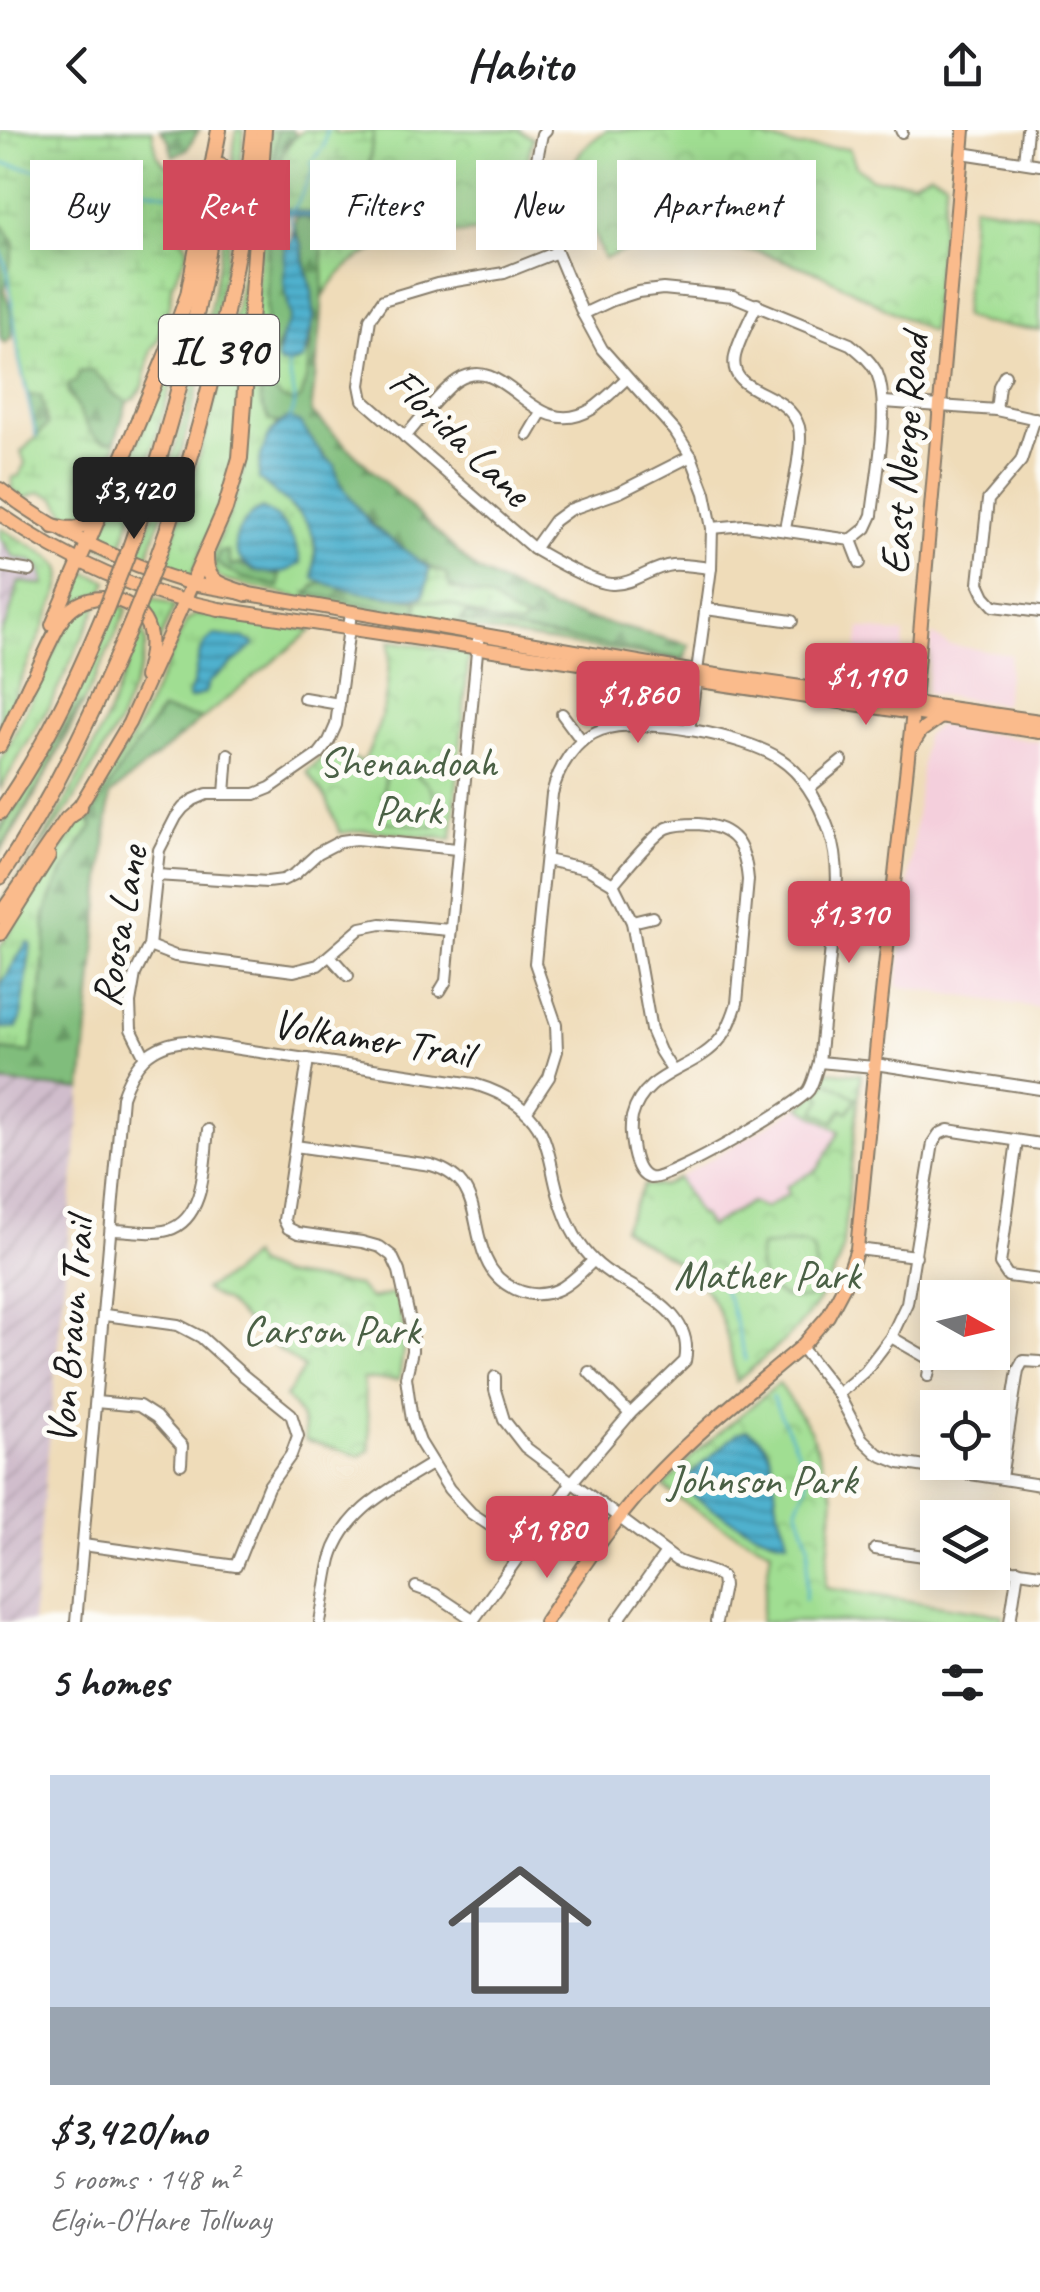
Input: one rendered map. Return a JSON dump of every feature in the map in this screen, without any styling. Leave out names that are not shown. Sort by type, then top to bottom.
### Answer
[{"type":"highway","points":[[86,544],[188,295],[222,130]]},
{"type":"highway","name":"IL 390","points":[[0,812],[47,734],[104,614],[167,434],[196,318],[214,219],[222,130]]},
{"type":"highway","name":"IL 390","points":[[0,877],[69,760],[155,564],[188,466],[220,346],[243,226],[254,130]]},
{"type":"highway","points":[[192,584],[232,492],[240,458],[264,130]]},
{"type":"highway","points":[[53,526],[82,528],[104,502]]},
{"type":"highway","points":[[206,552],[207,573],[212,580],[247,594]]},
{"type":"highway","points":[[0,916],[66,819],[80,806]]},
{"type":"main road","name":"East Nerge Road","points":[[545,1622],[653,1478],[700,1432],[801,1347],[828,1316],[857,1249],[913,707],[964,130]]},
{"type":"main road","points":[[0,489],[86,544],[192,584],[478,641],[696,677],[1040,721]]},
{"type":"main road","points":[[0,517],[79,563],[184,602],[350,629],[478,641]]},
{"type":"main road","points":[[0,517],[64,564],[65,595]]},
{"type":"main road","points":[[0,746],[86,544]]},
{"type":"main road","points":[[0,934],[113,753],[192,584]]},
{"type":"main road","points":[[28,687],[64,616],[84,602],[104,597],[131,606],[149,630],[150,654],[141,700]]},
{"type":"main road","points":[[913,707],[941,717],[1040,732]]},
{"type":"main road","points":[[908,752],[921,731],[941,717]]},
{"type":"street","points":[[1024,162],[1027,130]]},
{"type":"street","points":[[541,131],[537,190],[583,314],[602,349],[675,430],[706,493],[712,528],[710,568],[689,730]]},
{"type":"street","points":[[962,154],[1040,164]]},
{"type":"street","name":"Florida Lane","points":[[557,252],[504,273],[437,284],[383,300],[370,318],[360,385],[363,400],[534,549],[558,563],[608,584],[624,583],[672,565],[710,568]]},
{"type":"street","points":[[583,314],[638,292],[662,289],[733,296],[850,344],[876,372],[884,402],[872,515],[866,528],[852,540],[745,525],[712,528]]},
{"type":"street","points":[[756,304],[735,356],[735,371],[746,385],[782,402],[799,428],[785,529]]},
{"type":"street","points":[[405,437],[456,381],[469,375],[497,378],[541,413],[560,416],[592,409],[627,378]]},
{"type":"street","points":[[996,410],[999,386],[1005,376]]},
{"type":"street","points":[[884,402],[996,410],[1037,419],[1021,461],[988,500],[979,582],[994,606],[1040,612]]},
{"type":"street","points":[[528,435],[541,413]]},
{"type":"street","points":[[534,549],[554,521],[569,510],[620,492],[691,456]]},
{"type":"street","points":[[852,540],[860,563]]},
{"type":"street","points":[[0,566],[30,571]]},
{"type":"street","points":[[706,609],[792,621]]},
{"type":"street","name":"Roosa Lane","points":[[145,1057],[131,1029],[130,1003],[135,974],[149,946],[159,850],[183,808],[193,800],[207,794],[255,794],[319,754],[336,724],[351,613]]},
{"type":"street","points":[[440,991],[446,982],[478,641]]},
{"type":"street","points":[[304,698],[339,704]]},
{"type":"street","points":[[562,714],[582,741]]},
{"type":"street","points":[[416,1588],[435,1594],[473,1621],[572,1482],[630,1414],[685,1361],[684,1335],[676,1318],[661,1303],[593,1261],[578,1242],[567,1222],[540,1130],[526,1112],[549,1076],[557,1051],[556,1024],[535,963],[552,794],[556,776],[582,741],[600,730],[626,725],[689,730],[744,741],[781,759],[810,788],[831,836],[838,877],[819,1062],[810,1089],[798,1100],[660,1178],[648,1178],[638,1170],[630,1131],[637,1104],[650,1085],[720,1040],[731,1022],[736,1003],[747,862],[728,831],[689,824],[665,829],[612,884]]},
{"type":"street","points":[[226,794],[228,754]]},
{"type":"street","points":[[810,788],[842,761]]},
{"type":"street","points":[[657,818],[665,829]]},
{"type":"street","points":[[156,874],[283,880],[296,874],[318,853],[341,841],[356,839],[458,848]]},
{"type":"street","points":[[546,860],[588,869],[612,884],[632,922],[652,1030],[672,1070]]},
{"type":"street","points":[[632,922],[653,916]]},
{"type":"street","points":[[149,946],[175,956],[294,970],[318,965],[360,928],[381,924],[450,930]]},
{"type":"street","points":[[330,956],[348,976]]},
{"type":"street","name":"Volkamer Trail","points":[[145,1057],[162,1046],[186,1042],[474,1084],[495,1090],[526,1112]]},
{"type":"street","name":"Von Braun Trail","points":[[79,1621],[122,1096],[130,1075],[145,1057]]},
{"type":"street","points":[[308,1060],[284,1220],[288,1228],[298,1233],[362,1242],[380,1247],[392,1256],[400,1270],[412,1330],[406,1377],[412,1420],[432,1464],[449,1489],[471,1513],[524,1548]]},
{"type":"street","points":[[819,1062],[1040,1090]]},
{"type":"street","points":[[112,1230],[171,1229],[189,1216],[196,1202],[208,1130]]},
{"type":"street","points":[[838,1394],[865,1370],[891,1336],[907,1303],[934,1142],[939,1134],[948,1130],[1040,1144]]},
{"type":"street","points":[[1018,1141],[1000,1264],[1008,1276],[1040,1280]]},
{"type":"street","points":[[295,1146],[444,1169],[466,1190],[485,1258],[494,1275],[522,1292],[556,1290],[593,1261]]},
{"type":"street","points":[[857,1249],[916,1256]]},
{"type":"street","points":[[83,1545],[236,1566],[263,1498],[291,1455],[298,1436],[291,1414],[201,1337],[178,1325],[104,1316]]},
{"type":"street","points":[[891,1336],[931,1360],[928,1376]]},
{"type":"street","points":[[801,1347],[838,1394],[862,1440],[878,1454],[900,1464],[920,1467]]},
{"type":"street","points":[[1010,1421],[1018,1370],[1023,1362],[1040,1362]]},
{"type":"street","points":[[589,1372],[630,1414]]},
{"type":"street","points":[[496,1377],[495,1390],[504,1420],[525,1447],[666,1554],[687,1566],[713,1571],[722,1577],[716,1622]]},
{"type":"street","points":[[96,1402],[140,1406],[156,1416],[182,1446],[180,1464]]},
{"type":"street","points":[[320,1622],[330,1563],[346,1528],[374,1499],[432,1464]]},
{"type":"street","points":[[1010,1480],[1040,1485]]},
{"type":"street","points":[[875,1549],[920,1555]]},
{"type":"street","points":[[618,1622],[666,1554]]},
{"type":"street","points":[[1010,1569],[1040,1574]]},
{"type":"street","points":[[1010,1622],[1018,1570]]},
{"type":"shaded area","points":[[0,537],[14,557],[39,565],[45,586],[18,583],[0,635]]},
{"type":"shaded area","points":[[860,628],[904,634],[899,686],[853,678]]},
{"type":"shaded area","points":[[932,634],[949,645],[1011,654],[1004,705],[926,693]]},
{"type":"shaded area","points":[[938,725],[1040,742],[1040,1008],[897,986],[925,736]]},
{"type":"shaded area","points":[[0,1082],[82,1090],[32,1622],[0,1622]]},
{"type":"shaded area","points":[[800,1107],[840,1130],[818,1169],[787,1187],[790,1193],[721,1232],[709,1227],[678,1178]]},
{"type":"green space","points":[[0,130],[152,130],[157,155],[163,163],[163,250],[188,252],[172,284],[170,305],[151,349],[143,386],[135,398],[127,402],[91,370],[79,372],[76,381],[68,385],[68,394],[92,434],[106,442],[115,441],[104,483],[92,505],[79,518],[69,517],[55,497],[40,492],[23,499],[11,489],[13,477],[19,476],[25,463],[21,452],[48,425],[41,396],[28,395],[19,359],[8,273],[15,244],[4,226],[0,226]]},
{"type":"green space","points":[[160,130],[199,130],[187,149],[173,156],[168,139]]},
{"type":"green space","points":[[236,130],[244,130],[240,160],[233,160]]},
{"type":"green space","points":[[270,130],[277,130],[274,160],[268,160]]},
{"type":"green space","points":[[277,130],[292,130],[296,135],[286,144],[280,160],[274,160]]},
{"type":"green space","points":[[304,130],[374,131],[370,160],[310,160],[310,213],[290,209],[290,160],[281,160]]},
{"type":"green space","points":[[374,130],[518,130],[533,138],[528,160],[476,160],[476,231],[456,233],[456,160],[370,160]]},
{"type":"green space","points":[[607,130],[736,130],[797,147],[849,148],[856,166],[871,179],[913,181],[930,173],[946,181],[931,332],[819,273],[760,252],[735,250],[816,250],[816,160],[617,160],[617,250],[628,250],[604,259],[597,241],[597,160],[576,160]]},
{"type":"green space","points":[[973,205],[1040,216],[1040,330],[981,323],[963,316]]},
{"type":"green space","points":[[310,218],[310,250],[323,250],[322,313],[311,412],[475,569],[551,609],[690,645],[684,659],[460,621],[467,614],[520,626],[498,605],[450,587],[446,574],[416,559],[387,537],[350,499],[334,466],[296,424],[290,419],[278,423],[269,420],[261,403],[260,383],[268,250],[286,250],[284,282],[291,318],[273,356],[274,391],[294,403],[301,398],[307,372],[313,313],[295,219]]},
{"type":"green space","points":[[3,225],[16,245],[4,292],[12,321],[11,338],[5,343],[0,332]]},
{"type":"green space","points":[[221,250],[228,250],[194,406],[146,561],[137,557],[173,455]]},
{"type":"green space","points":[[250,250],[235,455],[226,491],[191,577],[162,570],[190,486]]},
{"type":"green space","points":[[260,250],[268,250],[260,383],[269,420],[278,423],[271,433],[290,506],[312,532],[314,578],[323,583],[316,585],[417,614],[417,601],[406,598],[414,598],[428,580],[429,568],[491,599],[461,621],[684,662],[315,601],[227,581],[215,575],[212,556],[243,470]]},
{"type":"green space","points":[[322,250],[375,250],[340,274],[324,295]]},
{"type":"green space","points":[[184,321],[164,409],[119,553],[98,545],[97,541]]},
{"type":"green space","points":[[310,338],[301,398],[295,403],[283,399],[274,391],[272,366],[276,349],[280,344],[277,351],[303,360]]},
{"type":"green space","points":[[91,370],[106,382],[109,391],[127,402],[115,441],[110,443],[91,436],[68,394],[68,385],[79,372]]},
{"type":"green space","points":[[28,395],[41,395],[48,425],[36,436]]},
{"type":"green space","points":[[0,528],[49,557],[62,575],[59,591],[0,729],[0,635],[19,582],[45,585],[36,564],[14,557],[0,537]]},
{"type":"green space","points":[[228,551],[231,566],[238,564],[280,576],[279,587],[241,578],[216,563],[219,552]]},
{"type":"green space","points":[[429,568],[446,574],[450,588],[491,599],[526,620],[520,626],[502,624],[450,604],[406,598],[423,596]]},
{"type":"green space","points":[[84,572],[108,581],[103,592],[67,607],[78,578]]},
{"type":"green space","points":[[323,583],[418,601],[417,614],[307,594]]},
{"type":"green space","points":[[151,597],[175,606],[158,644],[145,615]]},
{"type":"green space","points":[[99,603],[49,707],[0,789],[0,761],[69,621],[84,608]]},
{"type":"green space","points":[[118,605],[127,609],[99,672],[0,853],[0,827],[72,707]]},
{"type":"green space","points":[[197,614],[312,630],[202,719],[162,711],[123,764],[90,820],[94,826],[69,863],[47,909],[40,1002],[31,1054],[0,1050],[0,947],[134,735],[187,620]]},
{"type":"green space","points":[[142,626],[146,643],[141,667],[118,725],[76,797],[0,906],[0,900],[39,846],[83,768]]},
{"type":"green space","name":"Shenandoah Park","points":[[390,641],[469,653],[452,839],[366,830],[340,833],[326,798],[307,772],[332,748],[363,763],[384,704]]},
{"type":"green space","points":[[81,702],[40,783],[0,849],[0,833]]},
{"type":"green space","points":[[162,710],[202,719],[110,795],[82,1090],[0,1082],[0,1050],[31,1053],[40,1002],[45,923],[52,894],[93,826],[89,821],[123,764]]},
{"type":"green space","points":[[403,771],[421,779],[432,791],[434,827],[382,819],[385,776]]},
{"type":"green space","name":"Mather Park","points":[[825,1071],[861,1074],[842,1252],[812,1311],[736,1382],[725,1330],[703,1286],[675,1261],[623,1228],[644,1185],[663,1186],[678,1178],[709,1227],[751,1202],[765,1208],[789,1193],[786,1187],[818,1169],[840,1131],[800,1107],[815,1091]]},
{"type":"green space","points":[[826,1080],[856,1098],[848,1112],[842,1109],[834,1122],[815,1111],[823,1098],[818,1094]]},
{"type":"green space","points":[[802,1243],[812,1248],[814,1254],[817,1293],[802,1299],[779,1295],[760,1272],[760,1247]]},
{"type":"green space","name":"Carson Park","points":[[251,1256],[257,1265],[280,1275],[358,1286],[370,1299],[397,1293],[405,1337],[399,1380],[363,1379],[370,1450],[360,1456],[305,1440],[300,1416],[285,1397],[304,1368],[267,1341],[226,1302],[204,1290]]},
{"type":"green space","name":"Johnson Park","points":[[779,1383],[810,1430],[834,1496],[825,1588],[1003,1615],[1001,1622],[760,1622],[771,1550],[716,1522],[664,1487],[694,1454]]},
{"type":"water","points":[[290,209],[310,213],[310,218],[290,214]]},
{"type":"water","points":[[293,230],[302,245],[314,318],[303,360],[280,364],[277,359],[282,335],[291,318],[284,282],[285,250],[290,250]]},
{"type":"water","points":[[290,418],[300,423],[324,457],[335,465],[339,482],[370,524],[429,568],[423,596],[368,593],[314,578],[315,545],[308,525],[259,479],[260,461],[270,435]]},
{"type":"water","points":[[262,508],[283,525],[301,563],[265,573],[240,559],[235,541],[239,530]]},
{"type":"water","points":[[215,635],[245,639],[254,646],[209,682],[205,693],[190,699],[199,655]]},
{"type":"water","points":[[27,942],[31,944],[21,1019],[17,1028],[0,1028],[0,986]]},
{"type":"water","points":[[746,1430],[757,1436],[769,1453],[778,1509],[788,1541],[736,1522],[687,1490],[691,1474],[737,1433]]},
{"type":"waterway","points":[[293,230],[289,212],[296,206],[314,168],[311,162],[324,146],[327,130]]},
{"type":"waterway","points":[[0,163],[163,193]]},
{"type":"waterway","points":[[0,250],[8,273],[19,359],[36,436]]},
{"type":"waterway","points":[[288,364],[295,397],[290,418]]},
{"type":"waterway","points":[[699,1268],[719,1282],[729,1301],[746,1360]]},
{"type":"waterway","points":[[772,1397],[807,1471],[807,1485],[797,1507],[809,1544],[805,1599]]}]
